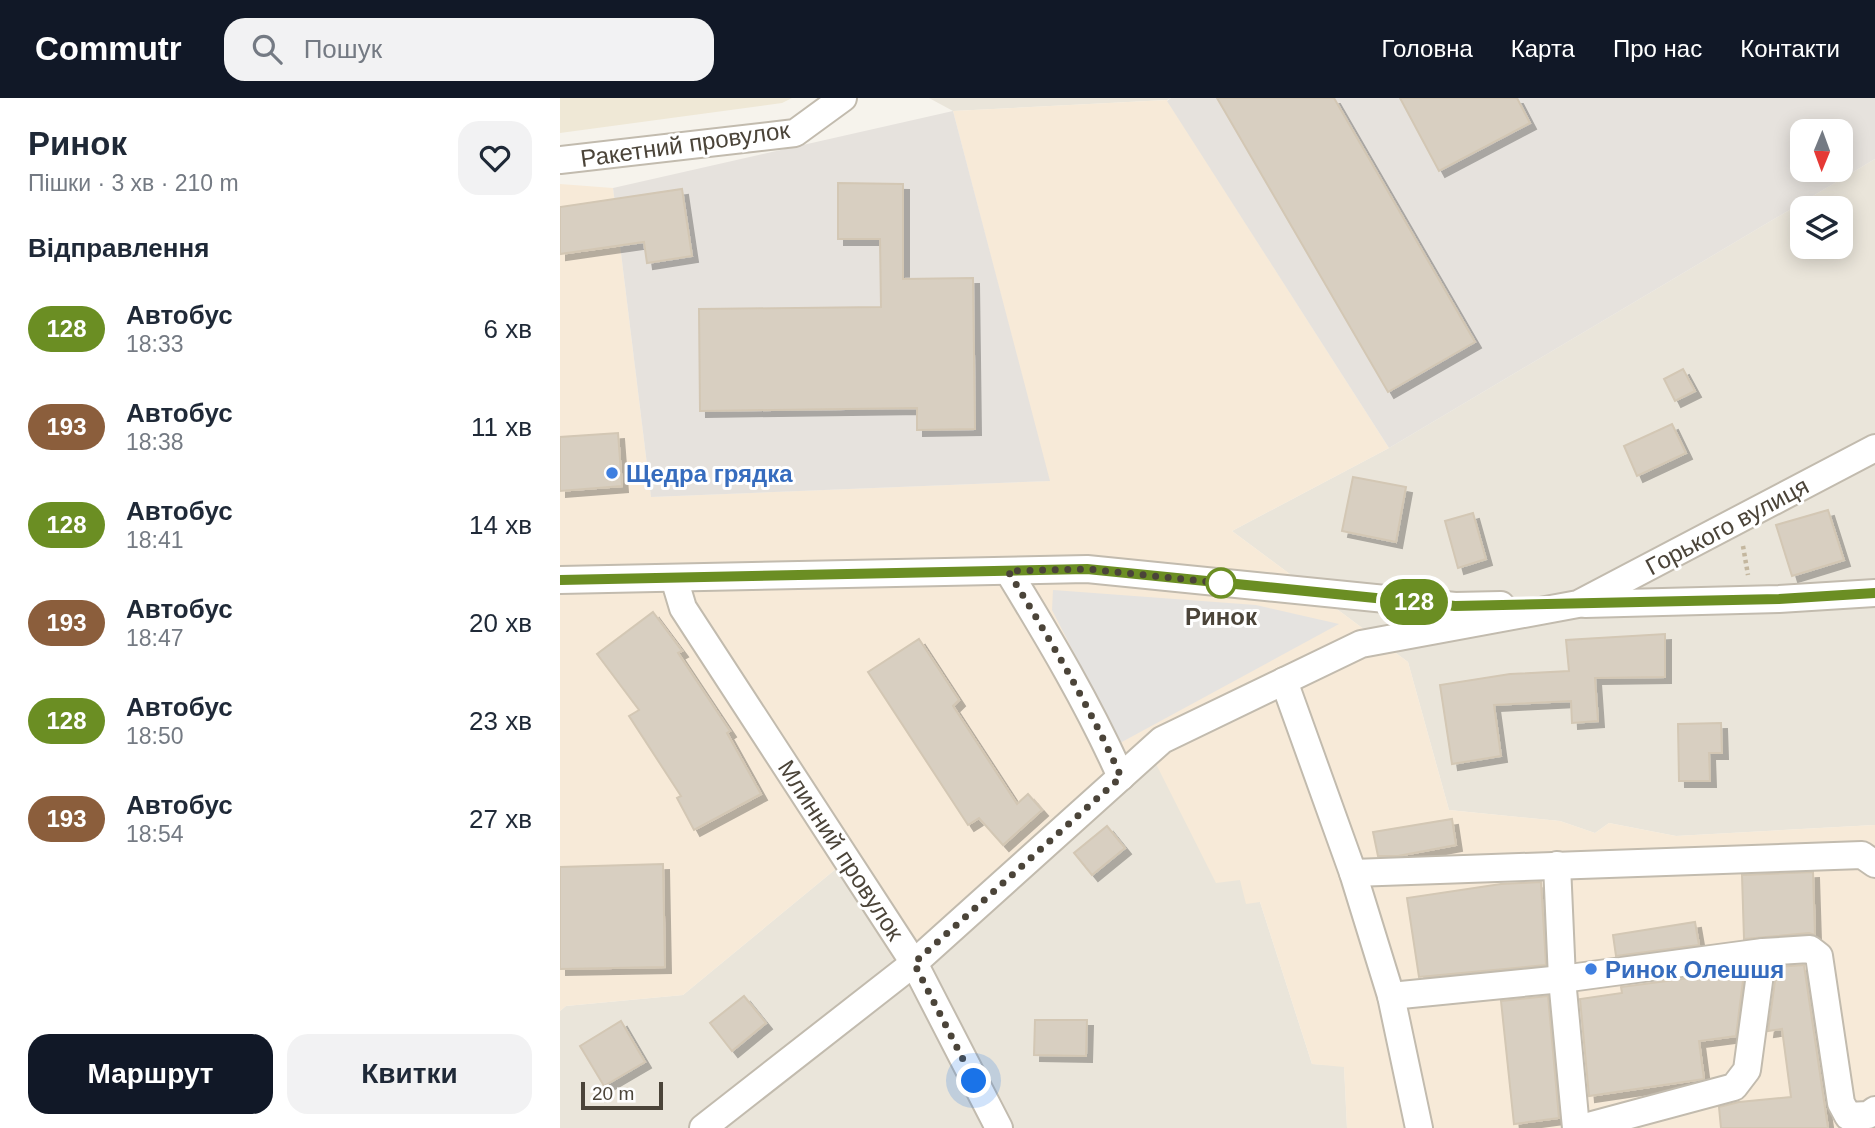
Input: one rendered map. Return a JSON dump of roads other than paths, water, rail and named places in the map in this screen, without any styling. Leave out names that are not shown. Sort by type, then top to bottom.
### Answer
[{"type":"street","name":"Ракетний провулок","points":[[560,160],[795,133],[843,98]]},
{"type":"street","name":"Горького вулиця","points":[[1578,604],[1875,448]]},
{"type":"street","points":[[1008,571],[1055,647],[1101,731],[1121,777]]},
{"type":"street","points":[[560,580],[1008,571],[1086,581],[1455,606],[1779,599],[1875,593]]},
{"type":"street","name":"Млинний провулок","points":[[674,578],[683,608],[914,963],[999,1128]]},
{"type":"street","points":[[702,1128],[914,963],[1162,740],[1361,644],[1578,604]]},
{"type":"street","points":[[1284,681],[1353,873],[1391,996],[1419,1128]]},
{"type":"street","points":[[1353,873],[1861,855],[1875,864]]},
{"type":"street","points":[[1558,865],[1562,979],[1576,1128]]},
{"type":"street","points":[[1391,996],[1562,979],[1763,952],[1810,949],[1819,956],[1841,1103],[1848,1116],[1868,1115],[1875,1111]]},
{"type":"street","points":[[1581,1128],[1734,1087],[1747,1070],[1763,952]]},
{"type":"place","name":"Щедра грядка","points":[[612,473]]},
{"type":"place","name":"Ринок","points":[[1221,583]]},
{"type":"place","name":"Ринок Олешшя","points":[[1591,969]]}]
